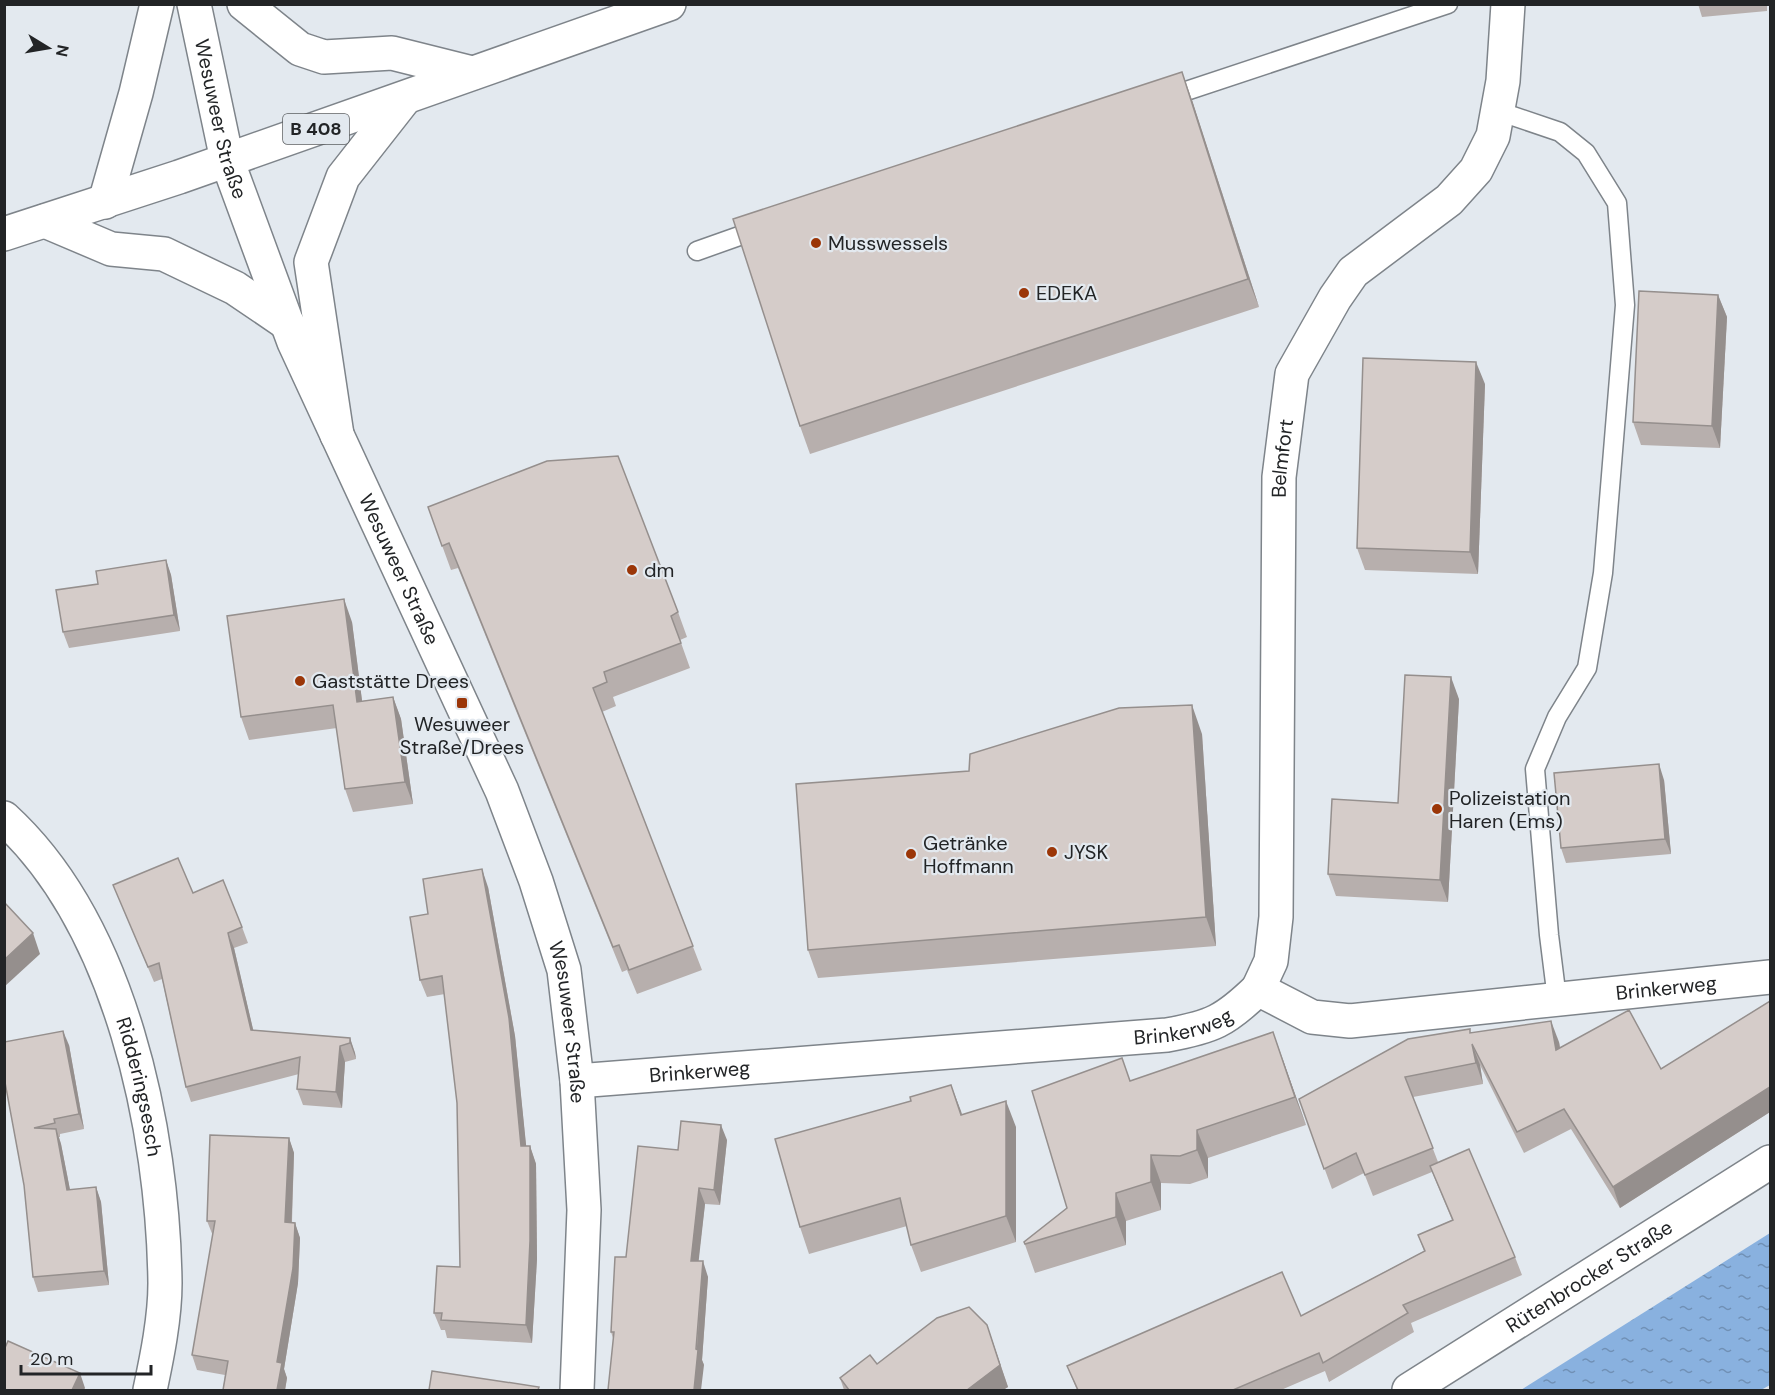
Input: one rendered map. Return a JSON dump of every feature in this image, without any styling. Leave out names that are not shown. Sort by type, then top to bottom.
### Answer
[{"type":"street","points":[[105,202],[136,93],[156,4]]},
{"type":"street","name":"Wesuweer Straße","points":[[194,4],[227,160],[288,324],[502,791],[536,881],[564,970],[578,1082],[584,1210],[577,1390]]},
{"type":"street","points":[[244,4],[300,49],[324,57],[392,53],[472,73]]},
{"type":"street","name":"B 408","points":[[4,234],[227,160],[669,4]]},
{"type":"street","name":"Belmfort","points":[[1258,989],[1271,961],[1276,917],[1279,477],[1292,374],[1320,323],[1353,272],[1449,200],[1476,170],[1493,136],[1498,111],[1503,81],[1508,4]]},
{"type":"street","points":[[337,435],[311,262],[343,177],[405,98]]},
{"type":"street","points":[[45,221],[111,249],[164,254],[235,288],[288,324]]},
{"type":"street","name":"Ridderingsesch","points":[[4,818],[23,835],[68,892],[105,967],[131,1047],[150,1121],[165,1284],[150,1390]]},
{"type":"street","name":"Brinkerweg","points":[[578,1082],[1167,1035],[1207,1028],[1234,1013],[1258,989],[1312,1017],[1350,1021],[1770,977]]},
{"type":"street","name":"Rütenbrocker Straße","points":[[1409,1390],[1770,1162]]},
{"type":"lane","points":[[1148,103],[1448,4]]},
{"type":"lane","points":[[1498,111],[1560,132],[1586,153],[1617,202],[1625,305],[1603,573],[1587,668],[1557,717],[1535,769],[1548,935],[1557,999]]},
{"type":"lane","points":[[697,251],[776,222]]},
{"type":"water","points":[[1770,1233],[1770,1385],[1761,1390],[1521,1390]]},
{"type":"building","points":[[1182,72],[1248,279],[800,426],[733,219]]},
{"type":"building","points":[[1639,291],[1718,295],[1712,426],[1633,422]]},
{"type":"building","points":[[1363,358],[1476,362],[1470,552],[1357,548]]},
{"type":"building","points":[[618,456],[678,612],[671,616],[681,643],[604,672],[607,682],[593,688],[693,946],[629,970],[619,945],[613,947],[449,543],[442,546],[428,507],[547,461]]},
{"type":"building","points":[[166,560],[174,615],[63,632],[56,590],[98,584],[96,571]]},
{"type":"building","points":[[344,599],[357,702],[393,697],[405,782],[345,789],[333,705],[241,717],[227,616]]},
{"type":"building","name":"Polizeistation Haren (Ems)","points":[[1405,675],[1451,677],[1440,880],[1328,874],[1332,799],[1398,803]]},
{"type":"building","points":[[1192,705],[1206,917],[808,950],[796,784],[969,771],[970,754],[1119,708]]},
{"type":"building","points":[[1659,764],[1665,839],[1561,848],[1554,773]]},
{"type":"building","points":[[178,858],[193,893],[223,880],[242,927],[228,933],[251,1030],[350,1038],[350,1043],[340,1046],[336,1092],[297,1089],[300,1057],[186,1087],[159,963],[148,967],[113,885]]},
{"type":"building","points":[[482,869],[509,1018],[521,1146],[530,1146],[530,1241],[526,1325],[441,1320],[442,1313],[434,1313],[437,1266],[460,1267],[457,1103],[442,976],[420,980],[410,917],[428,914],[423,879]]},
{"type":"building","points":[[4,902],[33,933],[4,960]]},
{"type":"building","points":[[1770,1001],[1770,1087],[1613,1187],[1564,1109],[1517,1132],[1472,1044],[1476,1063],[1405,1077],[1433,1148],[1365,1175],[1356,1153],[1324,1169],[1299,1099],[1408,1039],[1470,1029],[1470,1033],[1551,1021],[1556,1050],[1629,1010],[1661,1069]]},
{"type":"building","points":[[63,1031],[79,1114],[54,1119],[55,1123],[34,1128],[56,1129],[67,1190],[96,1187],[104,1271],[33,1277],[24,1185],[4,1077],[4,1042]]},
{"type":"building","points":[[1273,1032],[1295,1097],[1197,1130],[1197,1150],[1180,1156],[1151,1155],[1151,1182],[1116,1193],[1116,1217],[1025,1244],[1024,1242],[1067,1208],[1032,1091],[1122,1058],[1130,1081]]},
{"type":"building","points":[[951,1085],[961,1115],[1006,1101],[1006,1216],[911,1245],[900,1198],[800,1227],[775,1139],[911,1101],[910,1097]]},
{"type":"building","points":[[681,1121],[721,1125],[714,1190],[699,1188],[691,1261],[703,1261],[694,1390],[608,1390],[614,1332],[611,1332],[615,1257],[626,1257],[638,1146],[678,1150]]},
{"type":"building","points":[[210,1135],[289,1138],[285,1222],[295,1223],[293,1268],[277,1362],[282,1363],[277,1390],[223,1390],[228,1361],[192,1355],[215,1221],[207,1221]]},
{"type":"building","points":[[1469,1149],[1515,1257],[1403,1305],[1408,1313],[1323,1363],[1319,1353],[1233,1390],[1078,1390],[1067,1366],[1282,1272],[1301,1316],[1425,1251],[1418,1235],[1453,1220],[1430,1166]]},
{"type":"building","points":[[969,1307],[987,1325],[1000,1365],[967,1390],[849,1390],[840,1378],[870,1355],[877,1364],[937,1318]]},
{"type":"building","points":[[8,1341],[80,1373],[72,1390],[4,1390],[4,1350]]},
{"type":"building","points":[[432,1371],[539,1387],[538,1390],[429,1390]]},
{"type":"place","name":"Musswessels","points":[[816,243]]},
{"type":"place","name":"EDEKA","points":[[1024,293]]},
{"type":"place","name":"dm","points":[[632,570]]},
{"type":"place","name":"Gaststätte Drees","points":[[300,681]]},
{"type":"place","name":"Wesuweer Straße/Drees","points":[[462,703]]},
{"type":"place","name":"Polizeistation Haren (Ems)","points":[[1437,809]]},
{"type":"place","name":"JYSK","points":[[1052,852]]},
{"type":"place","name":"Getränke Hoffmann","points":[[911,854]]}]
